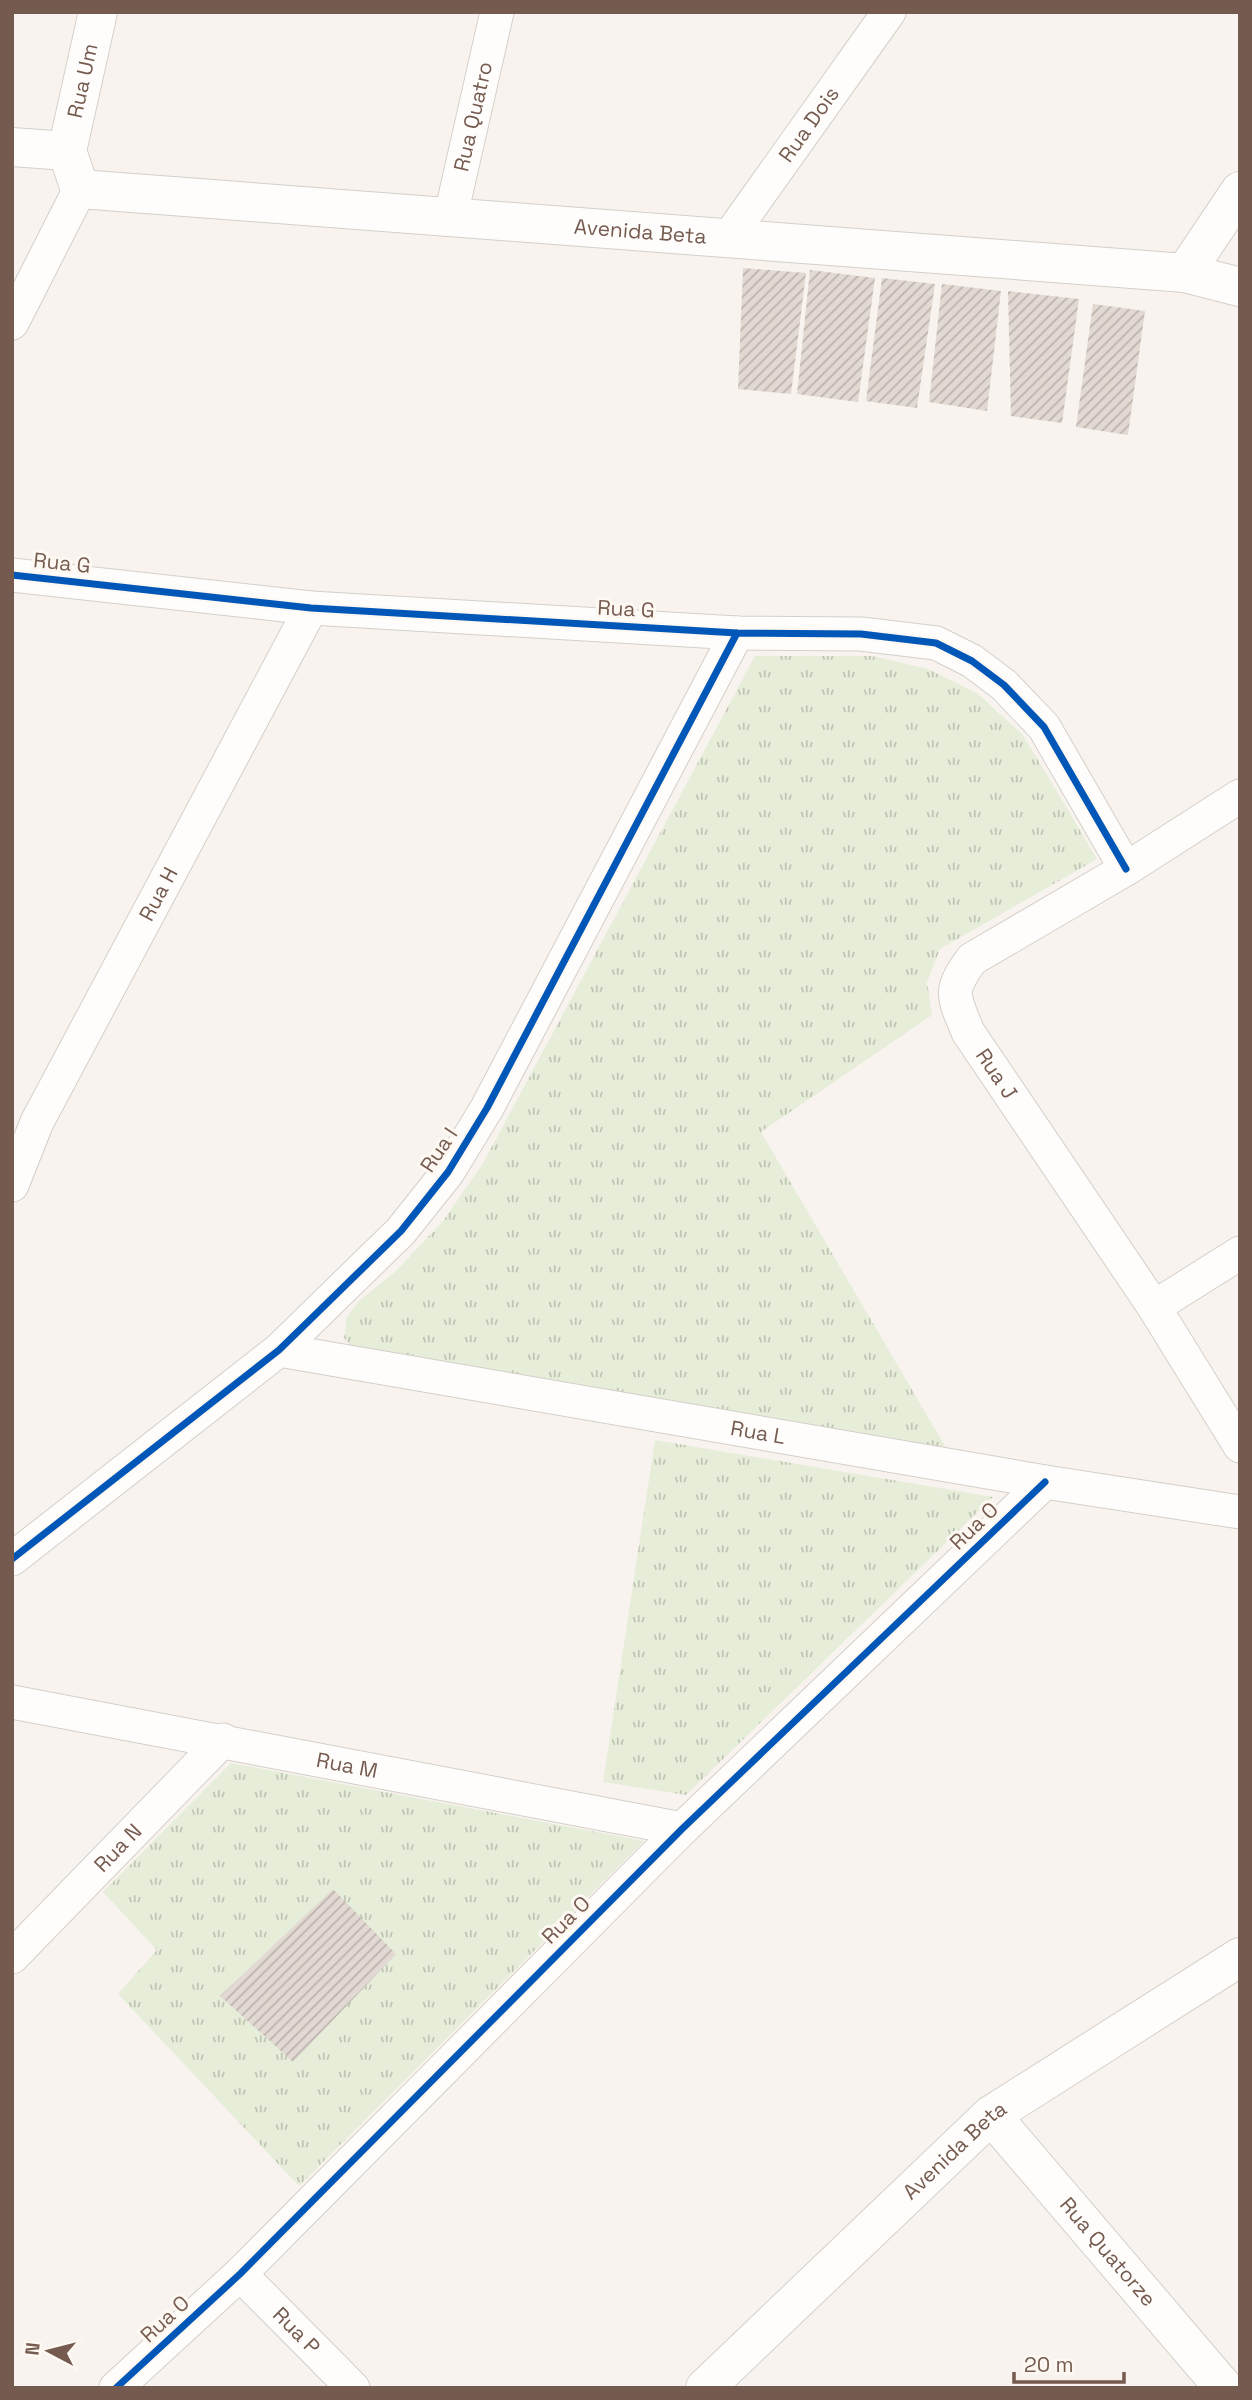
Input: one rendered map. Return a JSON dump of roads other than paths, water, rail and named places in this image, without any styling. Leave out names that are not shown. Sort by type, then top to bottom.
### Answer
[{"type":"street","name":"Rua Um","points":[[67,151],[98,12]]},
{"type":"street","name":"Rua Quatro","points":[[450,219],[497,12]]},
{"type":"street","name":"Rua Dois","points":[[729,237],[889,12]]},
{"type":"street","points":[[12,147],[67,151],[80,189],[12,323]]},
{"type":"street","name":"Avenida Beta","points":[[80,189],[1185,273],[1240,287]]},
{"type":"street","points":[[1185,273],[1240,191]]},
{"type":"street","name":"Rua G","points":[[12,575],[311,608],[737,633],[862,634],[936,643],[972,661],[1004,685],[1044,727],[1126,869]]},
{"type":"street","name":"Rua H","points":[[12,1185],[37,1122],[311,608]]},
{"type":"street","name":"Rua I","points":[[12,1559],[279,1350],[401,1231],[448,1172],[494,1096],[737,633]]},
{"type":"street","name":"Rua J","points":[[1240,796],[1126,869],[972,959],[955,982],[956,1004],[968,1032],[1154,1307],[1240,1446]]},
{"type":"street","points":[[1154,1307],[1240,1253]]},
{"type":"street","name":"Rua L","points":[[279,1350],[1045,1482],[1240,1512]]},
{"type":"street","name":"Rua O","points":[[116,2388],[240,2274],[681,1829],[1045,1482]]},
{"type":"street","name":"Rua M","points":[[12,1702],[681,1829]]},
{"type":"street","name":"Rua N","points":[[12,1957],[223,1740]]},
{"type":"street","name":"Avenida Beta","points":[[705,2388],[991,2115],[1240,1957]]},
{"type":"street","name":"Rua Quatorze","points":[[991,2115],[1224,2388]]},
{"type":"street","name":"Rua P","points":[[240,2274],[353,2388]]}]
